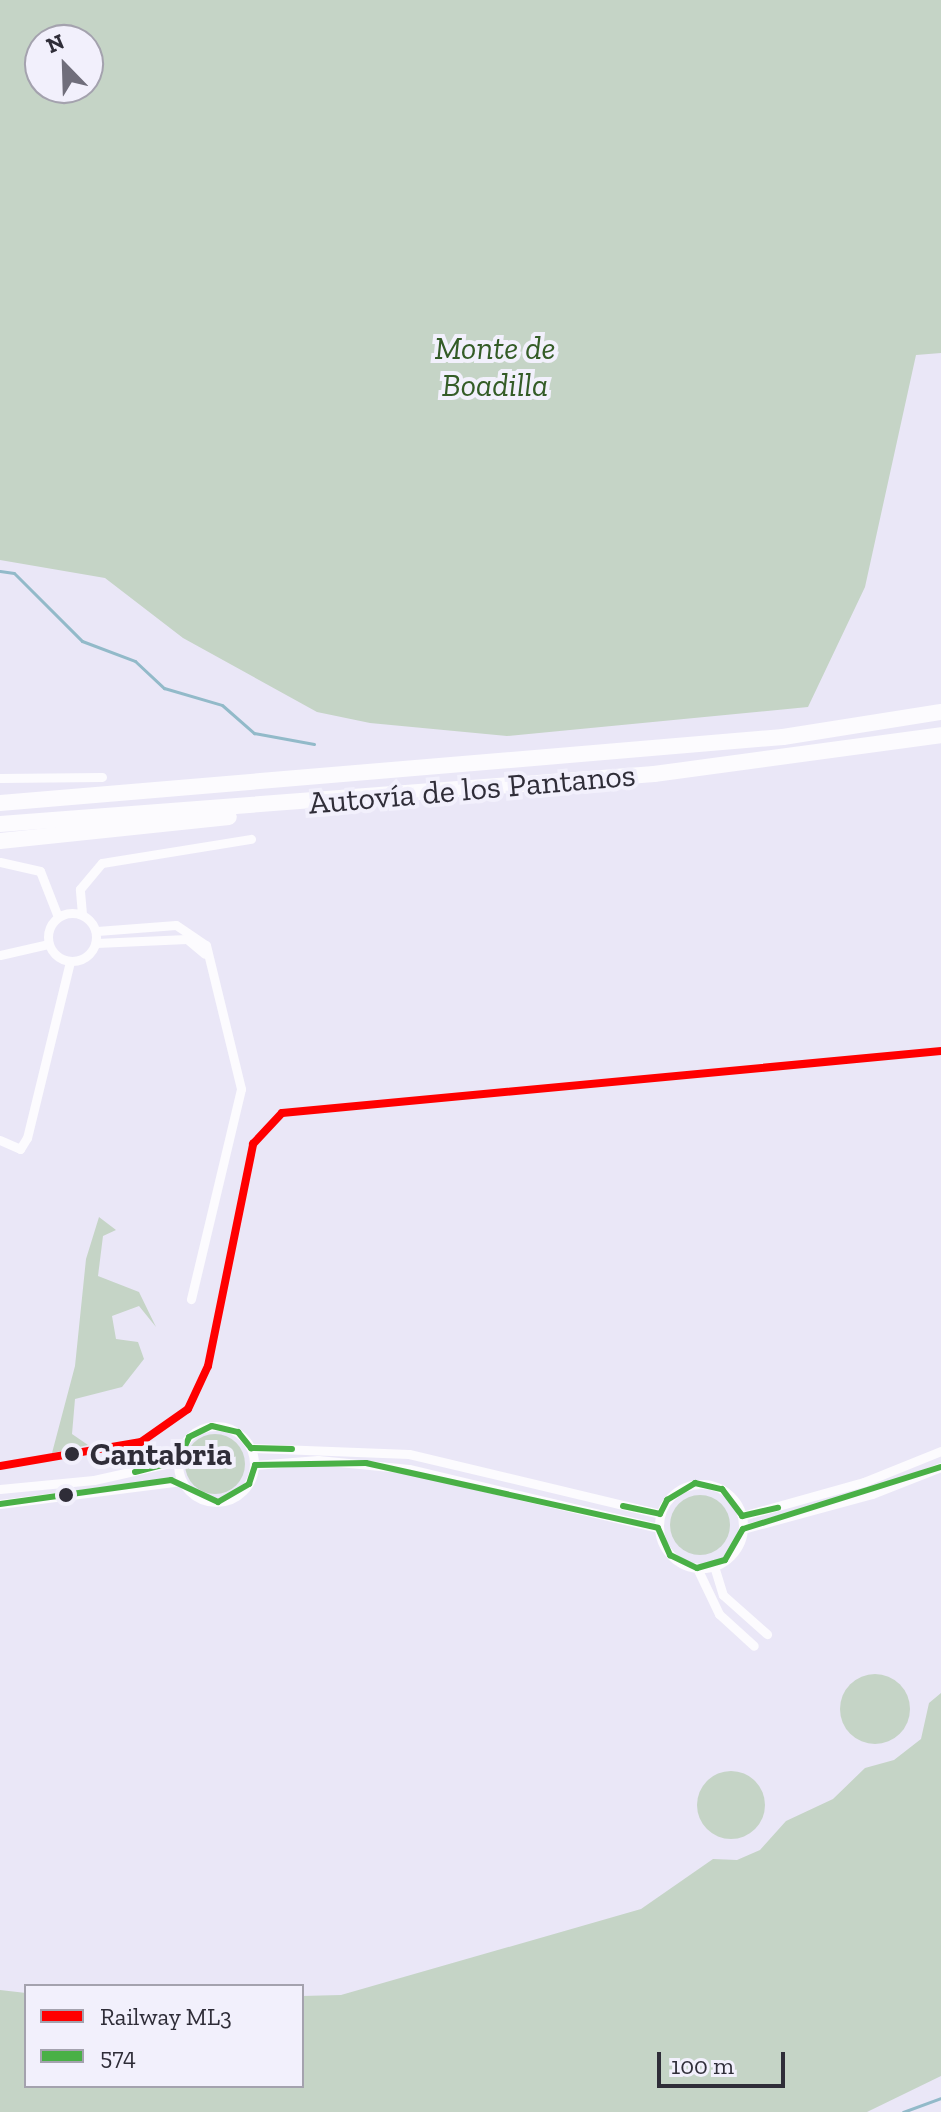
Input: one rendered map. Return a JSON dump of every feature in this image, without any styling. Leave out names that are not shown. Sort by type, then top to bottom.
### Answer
[{"type":"highway","points":[[841,729],[941,702]]},
{"type":"highway","name":"Autovía de los Pantanos","points":[[0,803],[841,729],[941,712]]},
{"type":"highway","name":"Autovía de los Pantanos","points":[[0,824],[317,801],[791,760],[941,735]]},
{"type":"highway","points":[[0,841],[317,801]]},
{"type":"street","points":[[0,778],[102,777]]},
{"type":"street","points":[[96,943],[97,931],[82,914],[80,889],[102,863],[251,839]]},
{"type":"street","points":[[0,862],[40,871],[58,917],[48,944]]},
{"type":"street","points":[[58,917],[82,914]]},
{"type":"street","points":[[97,931],[190,928],[208,957],[241,1089],[191,1299]]},
{"type":"street","points":[[0,1140],[20,1149],[70,962],[96,943],[187,939],[208,957]]},
{"type":"street","points":[[0,955],[48,944]]},
{"type":"street","points":[[48,944],[70,962]]},
{"type":"street","points":[[212,1426],[238,1432],[251,1448],[255,1465],[249,1484],[218,1502],[200,1498],[182,1481],[178,1461],[189,1437],[212,1426]]},
{"type":"street","points":[[251,1448],[409,1454],[660,1514]]},
{"type":"street","points":[[742,1516],[864,1482],[941,1451]]},
{"type":"street","points":[[255,1465],[318,1460],[409,1469],[658,1528]]},
{"type":"street","points":[[0,1489],[94,1480],[178,1461]]},
{"type":"street","points":[[743,1529],[872,1494],[941,1467]]},
{"type":"street","points":[[0,1504],[182,1481]]},
{"type":"street","points":[[695,1483],[722,1489],[742,1516],[743,1529],[735,1551],[714,1566],[697,1568],[670,1555],[658,1528],[667,1500],[695,1483]]},
{"type":"street","points":[[714,1566],[723,1595],[767,1634]]},
{"type":"street","points":[[697,1568],[719,1614],[754,1646]]},
{"type":"green space","name":"Monte de Boadilla","points":[[0,0],[941,0],[941,353],[916,355],[865,587],[808,707],[507,736],[370,723],[317,712],[183,638],[105,578],[0,560]]},
{"type":"green space","points":[[99,1217],[116,1230],[103,1236],[98,1276],[139,1292],[156,1327],[139,1306],[112,1316],[116,1339],[138,1342],[144,1359],[122,1387],[75,1399],[72,1434],[88,1445],[52,1453],[75,1366],[86,1259]]},
{"type":"green space","points":[[215,1434],[236,1443],[245,1464],[236,1485],[215,1494],[194,1485],[185,1464],[194,1443]]},
{"type":"green space","points":[[700,1495],[721,1504],[730,1525],[721,1546],[700,1555],[679,1546],[670,1525],[679,1504]]},
{"type":"green space","points":[[875,1674],[900,1684],[910,1709],[900,1734],[875,1744],[850,1734],[840,1709],[850,1684]]},
{"type":"green space","points":[[941,1693],[941,2076],[867,2112],[0,2112],[0,1990],[24,1993],[24,2088],[304,2088],[304,1996],[341,1995],[641,1909],[713,1859],[737,1860],[760,1850],[786,1821],[833,1799],[865,1768],[894,1760],[921,1739],[929,1703]]},
{"type":"green space","points":[[724,1771],[738,1771],[750,1776],[760,1786],[765,1805],[760,1824],[750,1834],[738,1839],[724,1839],[712,1834],[702,1824],[697,1812],[697,1798],[702,1786],[712,1776]]},
{"type":"waterway","points":[[0,571],[14,573],[82,641],[135,661],[164,688],[222,705],[254,733],[314,744]]},
{"type":"waterway","points":[[903,2112],[941,2098]]},
{"type":"rail line","name":"ML3","points":[[0,1466],[141,1442],[188,1409],[208,1366],[253,1144],[282,1113],[941,1051]]},
{"type":"transit line","name":"574","points":[[135,1472],[178,1461],[189,1437],[212,1426],[238,1432],[251,1448],[292,1449]]},
{"type":"transit line","name":"574","points":[[0,1504],[171,1480],[218,1502],[249,1484],[255,1465],[366,1463],[658,1528],[670,1555],[697,1568],[725,1560],[743,1529],[941,1467]]},
{"type":"transit line","name":"574","points":[[623,1506],[660,1514],[667,1500],[695,1483],[722,1489],[742,1516],[778,1508]]},
{"type":"place","name":"Cantabria","points":[[72,1454]]}]
